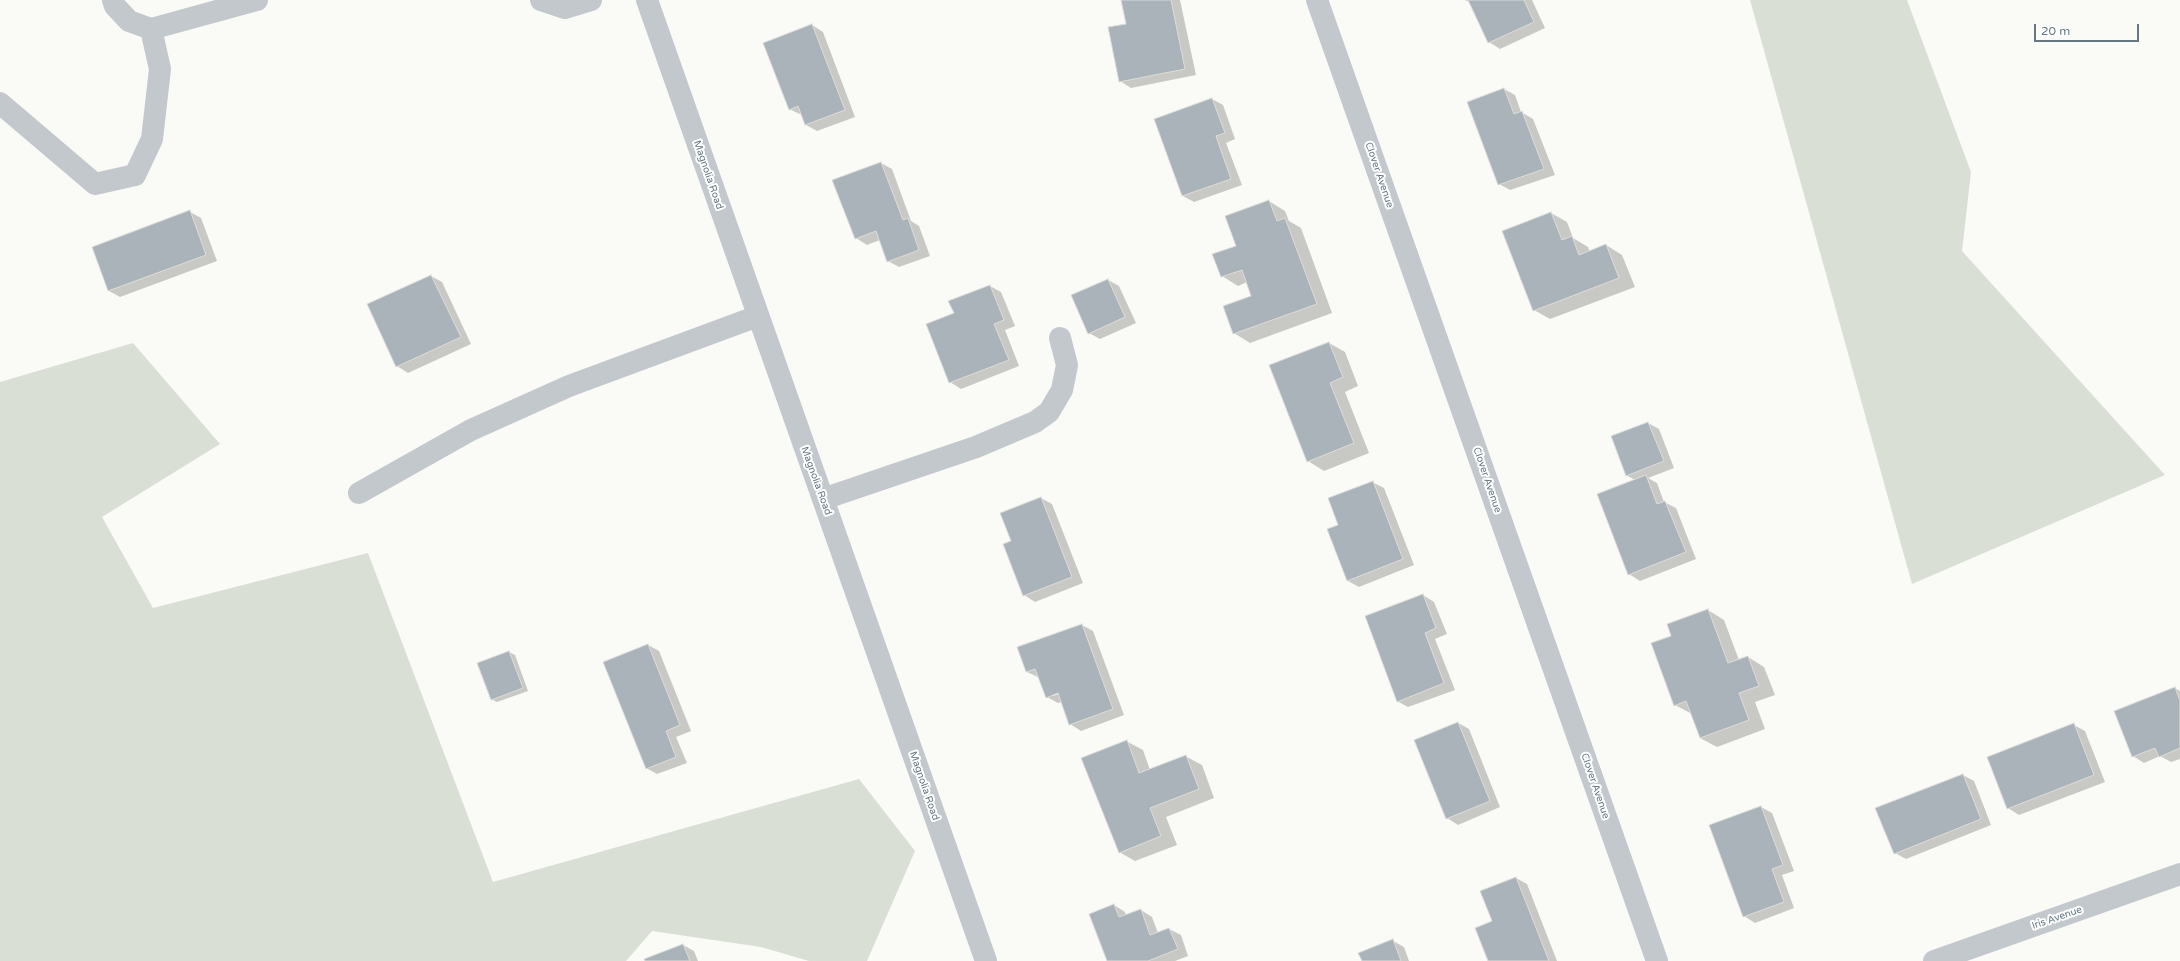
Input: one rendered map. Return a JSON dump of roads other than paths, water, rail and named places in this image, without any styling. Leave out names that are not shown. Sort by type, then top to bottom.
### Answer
[{"type":"street","points":[[113,0],[115,6],[129,21],[151,29],[257,0]]},
{"type":"street","points":[[541,0],[565,8],[591,0]]},
{"type":"street","name":"Magnolia Road","points":[[647,0],[986,961]]},
{"type":"street","name":"Clover Avenue","points":[[1317,0],[1657,961]]},
{"type":"street","points":[[0,103],[95,184],[135,175],[152,139],[160,69],[151,29]]},
{"type":"street","points":[[359,493],[471,430],[569,386],[758,316]]},
{"type":"street","points":[[823,499],[976,447],[1035,422],[1049,412],[1062,390],[1067,365],[1060,338]]},
{"type":"street","name":"Iris Avenue","points":[[1934,961],[2180,874]]}]
